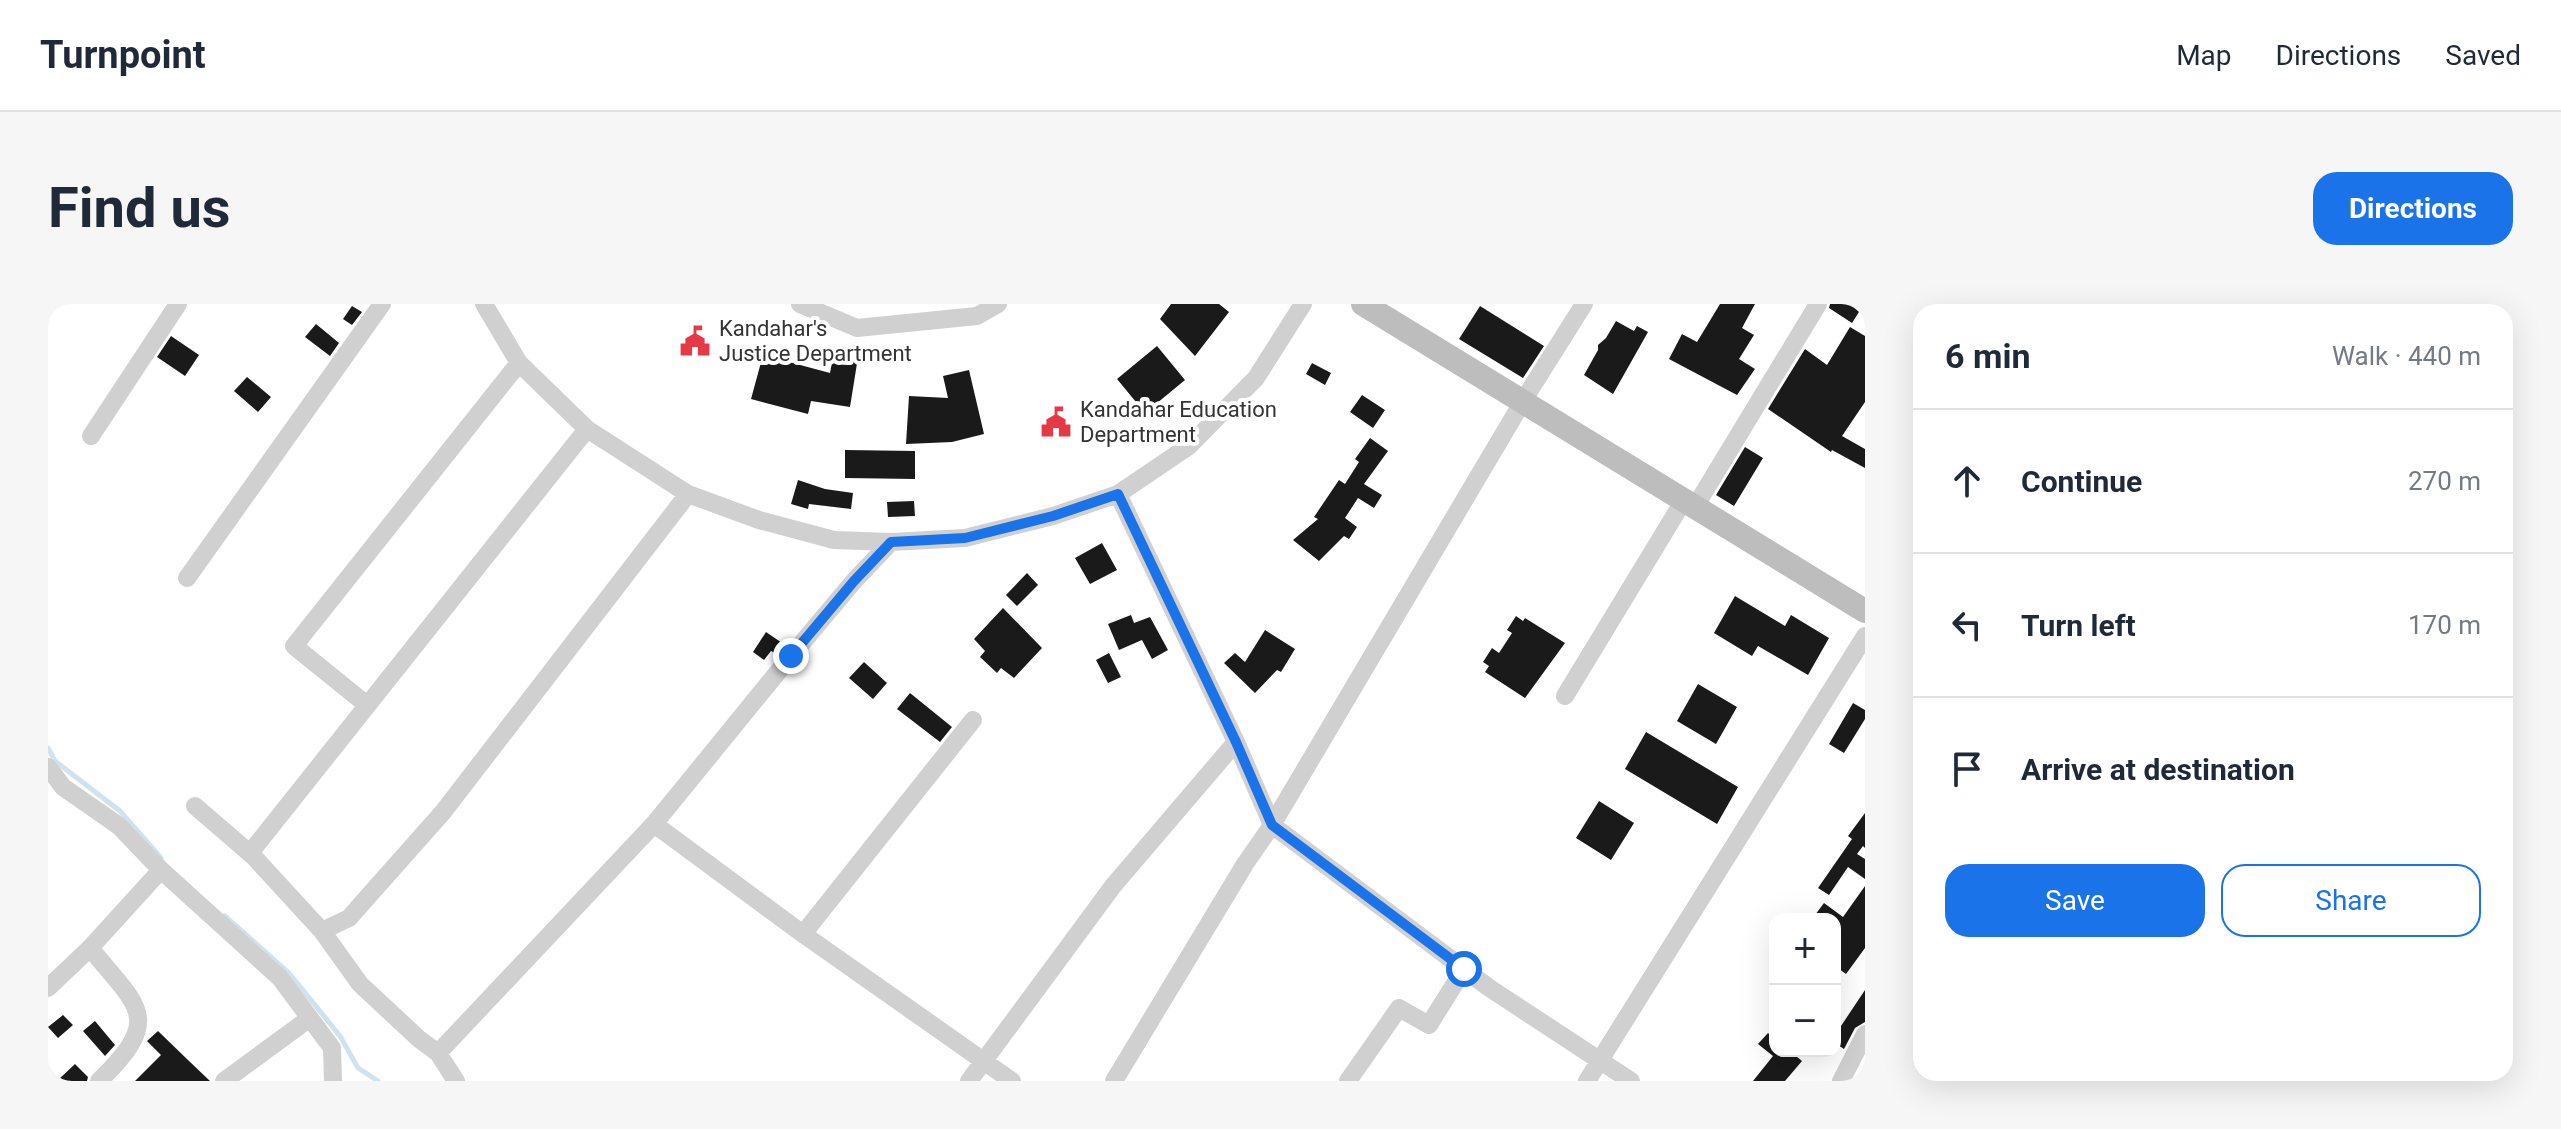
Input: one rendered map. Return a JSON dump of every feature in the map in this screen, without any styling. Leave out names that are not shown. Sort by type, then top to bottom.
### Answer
[{"type":"street","points":[[91,436],[178,304]]},
{"type":"street","points":[[187,578],[382,304]]},
{"type":"street","points":[[484,304],[519,363],[587,429],[688,494],[759,520],[834,540],[891,542],[965,538],[1053,516],[1118,494],[1201,435],[1256,378],[1303,304]]},
{"type":"street","points":[[800,304],[857,328],[977,316],[998,304]]},
{"type":"street","points":[[1363,304],[1865,611]]},
{"type":"street","points":[[1114,1081],[1245,864],[1272,825],[1523,401],[1584,304]]},
{"type":"street","points":[[1565,696],[1818,304]]},
{"type":"street","points":[[367,705],[294,646],[519,363]]},
{"type":"street","points":[[250,853],[587,429]]},
{"type":"street","points":[[322,931],[349,918],[443,812],[688,494]]},
{"type":"street","points":[[1118,494],[1272,825],[1464,969],[1631,1081]]},
{"type":"street","points":[[438,1053],[654,824],[809,634],[891,542]]},
{"type":"street","points":[[1587,1081],[1865,636]]},
{"type":"street","points":[[803,934],[973,720]]},
{"type":"street","points":[[969,1081],[1113,886],[1236,742]]},
{"type":"street","points":[[48,767],[63,787],[119,826],[161,870],[280,978],[332,1048],[333,1081]]},
{"type":"street","points":[[195,806],[250,853],[322,931],[360,984],[438,1053],[456,1081]]},
{"type":"street","points":[[654,824],[803,934],[1012,1081]]},
{"type":"street","points":[[48,988],[90,948],[161,870]]},
{"type":"street","points":[[90,948],[137,1005],[140,1029],[120,1061],[99,1081]]},
{"type":"street","points":[[1348,1081],[1399,1008],[1429,1025],[1464,969]]},
{"type":"street","points":[[224,1081],[310,1018]]},
{"type":"street","points":[[1841,1081],[1864,1036]]},
{"type":"building","points":[[1171,304],[1219,304],[1229,312],[1195,356],[1160,319]]},
{"type":"building","points":[[1720,304],[1755,304],[1742,328],[1754,335],[1739,359],[1755,369],[1737,395],[1669,359],[1682,334],[1697,342]]},
{"type":"building","points":[[1830,304],[1864,304],[1852,323],[1829,308]]},
{"type":"building","points":[[352,306],[362,312],[352,325],[343,319]]},
{"type":"building","points":[[1480,306],[1544,346],[1523,378],[1459,339]]},
{"type":"building","points":[[1616,321],[1634,331],[1637,326],[1648,332],[1613,394],[1584,375],[1598,345]]},
{"type":"building","points":[[316,324],[339,343],[330,356],[305,337]]},
{"type":"building","points":[[1850,327],[1865,336],[1865,402],[1842,436],[1865,449],[1865,468],[1831,452],[1768,409],[1805,349],[1827,365]]},
{"type":"building","points":[[171,336],[199,355],[185,376],[157,357]]},
{"type":"building","points":[[1157,346],[1185,380],[1145,413],[1117,379]]},
{"type":"building","points":[[835,347],[859,351],[850,407],[811,401],[808,414],[751,399],[763,355],[830,373]]},
{"type":"building","points":[[1312,363],[1331,373],[1325,385],[1306,374]]},
{"type":"building","points":[[969,370],[984,434],[952,442],[906,444],[909,396],[948,398],[943,376]]},
{"type":"building","points":[[247,377],[271,397],[258,412],[234,391]]},
{"type":"building","points":[[1362,395],[1385,410],[1373,428],[1350,412]]},
{"type":"building","points":[[1370,438],[1388,451],[1364,484],[1382,495],[1374,508],[1358,498],[1345,518],[1357,527],[1349,539],[1344,536],[1319,561],[1293,540],[1318,519],[1314,517],[1339,480],[1345,484],[1359,462],[1355,459]]},
{"type":"building","points":[[1745,447],[1763,458],[1734,506],[1716,495]]},
{"type":"building","points":[[845,450],[915,451],[915,479],[845,478]]},
{"type":"building","points":[[798,480],[825,489],[853,493],[851,509],[809,504],[808,509],[791,504]]},
{"type":"building","points":[[914,501],[915,516],[888,517],[887,502]]},
{"type":"building","points":[[1102,543],[1117,570],[1090,584],[1075,558]]},
{"type":"building","points":[[1027,573],[1038,585],[1017,606],[1006,595]]},
{"type":"building","points":[[1735,596],[1785,626],[1791,615],[1829,638],[1808,675],[1758,646],[1752,656],[1714,633]]},
{"type":"building","points":[[1003,608],[1042,648],[1014,678],[1001,668],[997,673],[980,657],[985,651],[974,639]]},
{"type":"building","points":[[1131,615],[1134,623],[1150,617],[1168,650],[1152,659],[1142,640],[1119,650],[1108,624]]},
{"type":"building","points":[[1516,616],[1523,621],[1525,618],[1565,643],[1525,698],[1485,672],[1489,666],[1483,662],[1492,648],[1499,653],[1512,633],[1507,630]]},
{"type":"building","points":[[1265,630],[1295,649],[1281,672],[1277,670],[1255,693],[1224,663],[1235,653],[1245,662]]},
{"type":"building","points":[[766,632],[785,645],[777,654],[771,651],[764,660],[753,652]]},
{"type":"building","points":[[1109,653],[1121,677],[1108,683],[1096,660]]},
{"type":"building","points":[[864,662],[887,683],[873,699],[849,678]]},
{"type":"building","points":[[1698,684],[1737,707],[1716,744],[1677,721]]},
{"type":"building","points":[[910,693],[952,727],[940,742],[897,709]]},
{"type":"building","points":[[1853,703],[1865,710],[1865,719],[1844,753],[1829,744]]},
{"type":"building","points":[[1646,732],[1738,787],[1717,824],[1625,769]]},
{"type":"building","points":[[1599,801],[1634,823],[1611,860],[1576,838]]},
{"type":"building","points":[[1865,813],[1865,848],[1863,846],[1857,854],[1865,859],[1865,879],[1848,867],[1829,895],[1818,888],[1852,839],[1848,836]]},
{"type":"building","points":[[1865,886],[1865,948],[1846,974],[1841,970],[1841,916],[1843,917]]},
{"type":"building","points":[[1824,903],[1838,913],[1816,913]]},
{"type":"building","points":[[1865,990],[1865,1022],[1855,1028],[1844,1049],[1841,1047],[1841,1026]]},
{"type":"building","points":[[63,1015],[73,1025],[58,1038],[48,1027]]},
{"type":"building","points":[[95,1021],[115,1045],[105,1056],[83,1031]]},
{"type":"building","points":[[158,1031],[210,1081],[135,1081],[161,1055],[147,1041]]},
{"type":"building","points":[[1768,1033],[1769,1034],[1769,1053],[1758,1044]]},
{"type":"building","points":[[1772,1057],[1797,1057],[1802,1061],[1785,1081],[1753,1081]]},
{"type":"building","points":[[75,1064],[88,1077],[87,1081],[57,1081]]},
{"type":"waterway","points":[[48,748],[55,761],[120,811],[161,858]]},
{"type":"waterway","points":[[225,916],[289,973],[340,1036],[358,1068],[378,1081]]},
{"type":"place","name":"Kandahar's Justice Department","points":[[695,341]]},
{"type":"place","name":"Kandahar Education Department","points":[[1056,422]]},
{"type":"route","points":[[791,656],[891,542],[965,538],[1053,516],[1118,494],[1272,825],[1464,969]]}]
